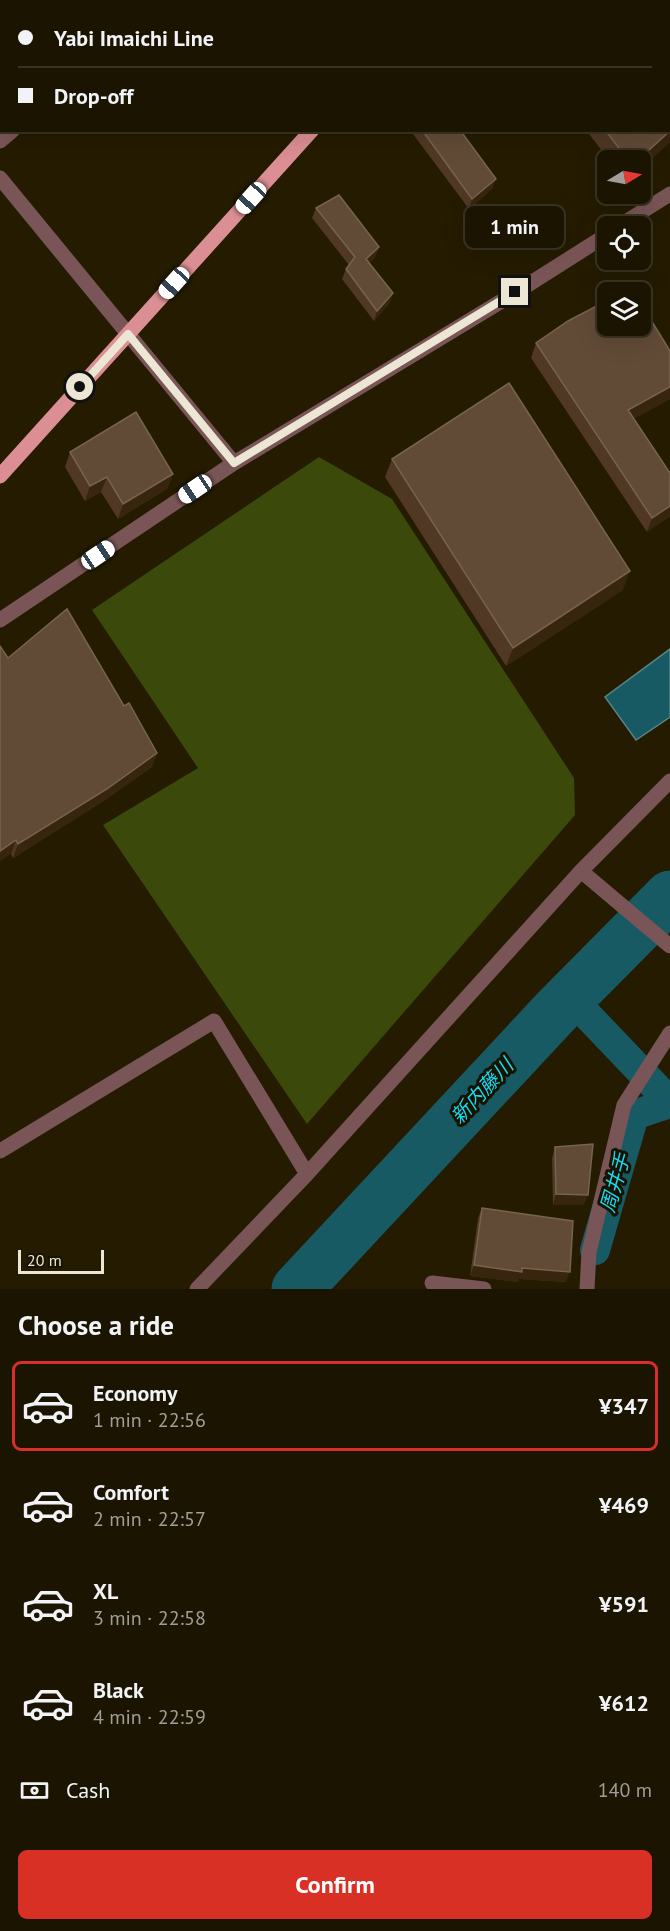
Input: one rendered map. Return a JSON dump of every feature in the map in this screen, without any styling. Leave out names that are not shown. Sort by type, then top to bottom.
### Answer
[{"type":"main road","points":[[0,476],[310,132]]},
{"type":"street","points":[[0,178],[234,463]]},
{"type":"street","points":[[635,216],[670,194]]},
{"type":"street","points":[[0,620],[234,463],[597,241]]},
{"type":"street","points":[[197,1289],[586,875],[670,781]]},
{"type":"street","points":[[586,875],[670,946]]},
{"type":"street","points":[[0,1151],[214,1021],[307,1174]]},
{"type":"street","points":[[587,1289],[588,1252],[624,1105],[670,1033]]},
{"type":"street","points":[[432,1283],[484,1289]]},
{"type":"green space","points":[[319,457],[392,499],[574,778],[575,815],[307,1124],[103,825],[198,768],[92,610]]},
{"type":"water","points":[[670,649],[670,717],[636,740],[605,697]]},
{"type":"building","points":[[423,132],[461,132],[496,179],[472,199]]},
{"type":"building","points":[[607,132],[669,132],[649,150],[620,150]]},
{"type":"building","points":[[339,195],[379,247],[366,259],[393,293],[377,311],[346,269],[355,257],[316,208]]},
{"type":"building","points":[[597,306],[597,336],[651,336],[651,320],[670,351],[670,387],[628,410],[670,473],[670,506],[652,518],[536,343],[568,321]]},
{"type":"building","points":[[509,383],[630,571],[513,648],[392,459]]},
{"type":"building","points":[[136,412],[173,474],[123,504],[107,477],[90,486],[70,452]]},
{"type":"building","points":[[67,609],[124,706],[129,703],[157,753],[107,789],[18,844],[16,840],[0,851],[0,646],[8,658]]},
{"type":"building","points":[[593,1144],[588,1195],[556,1194],[555,1147]]},
{"type":"building","points":[[482,1208],[573,1221],[570,1272],[522,1268],[522,1272],[474,1265]]},
{"type":"waterway","name":"新内藤川","points":[[297,1289],[556,1011],[670,896]]},
{"type":"waterway","name":"周井手","points":[[570,997],[670,1102]]},
{"type":"waterway","name":"周井手","points":[[595,1250],[634,1115],[670,1103]]},
{"type":"route","points":[[80,387],[128,334],[234,463],[515,292]]}]
